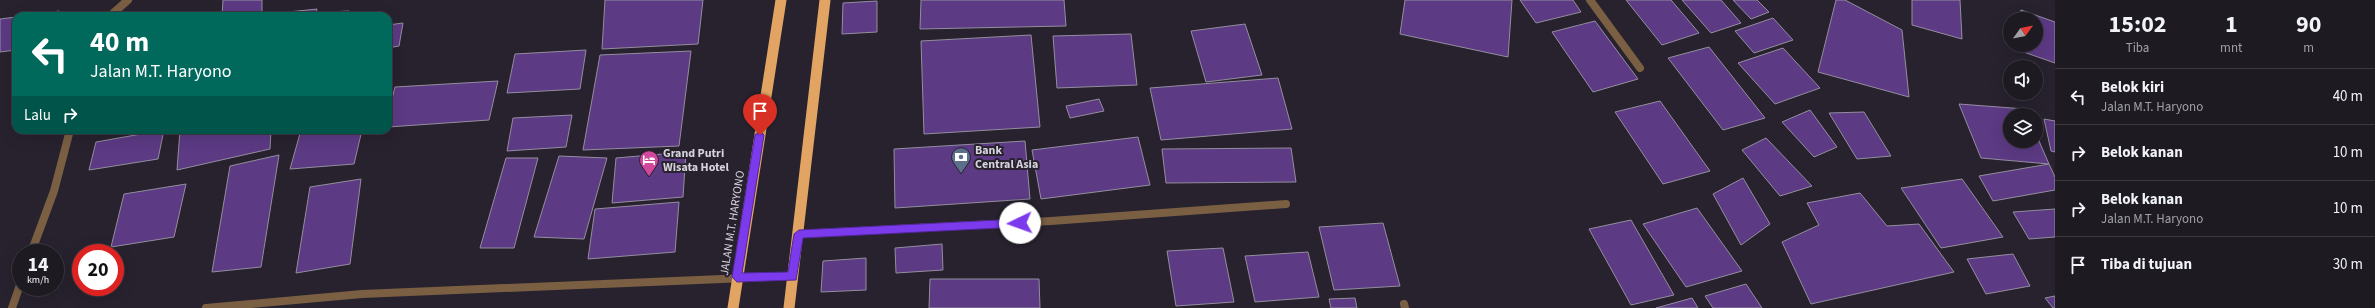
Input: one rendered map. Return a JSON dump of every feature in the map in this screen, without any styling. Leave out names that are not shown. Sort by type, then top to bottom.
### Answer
[{"type":"highway","name":"JALAN M.T. HARYONO","points":[[733,308],[781,0]]},
{"type":"highway","points":[[789,308],[792,276],[799,234],[825,0]]},
{"type":"street","points":[[114,12],[128,0]]},
{"type":"street","points":[[1590,0],[1640,68]]},
{"type":"street","points":[[34,244],[54,191],[69,134]]},
{"type":"street","points":[[799,234],[1051,221],[1286,204]]},
{"type":"street","points":[[206,308],[362,294],[737,277],[792,276]]},
{"type":"street","points":[[12,308],[16,296]]},
{"type":"building","points":[[223,0],[262,0],[262,12],[222,12]]},
{"type":"building","points":[[605,0],[703,0],[698,44],[602,49]]},
{"type":"building","points":[[921,0],[1064,0],[1066,26],[920,29]]},
{"type":"building","points":[[1405,0],[1512,0],[1508,57],[1400,34]]},
{"type":"building","points":[[1520,0],[1573,0],[1581,12],[1536,23]]},
{"type":"building","points":[[1626,0],[1671,0],[1699,33],[1662,45]]},
{"type":"building","points":[[1682,0],[1721,0],[1741,23],[1711,33]]},
{"type":"building","points":[[1733,0],[1757,0],[1769,12],[1751,19]]},
{"type":"building","points":[[1836,0],[1845,0],[1902,30],[1909,97],[1818,72]]},
{"type":"building","points":[[1912,0],[1960,0],[1962,39],[1912,25]]},
{"type":"building","points":[[877,1],[877,32],[842,34],[843,3]]},
{"type":"building","points":[[317,9],[316,12],[288,12]]},
{"type":"building","points":[[12,18],[12,50],[0,52],[0,19]]},
{"type":"building","points":[[1773,18],[1793,40],[1754,53],[1735,31]]},
{"type":"building","points":[[2043,18],[2055,22],[2055,63],[2024,52],[2043,52]]},
{"type":"building","points":[[1595,21],[1638,79],[1593,92],[1552,32]]},
{"type":"building","points":[[403,23],[399,46],[392,47],[392,24]]},
{"type":"building","points":[[1245,24],[1262,75],[1206,82],[1191,31]]},
{"type":"building","points":[[1131,34],[1137,85],[1057,88],[1053,36]]},
{"type":"building","points":[[1031,35],[1040,127],[924,134],[921,41]]},
{"type":"building","points":[[1709,47],[1765,118],[1723,130],[1668,58]]},
{"type":"building","points":[[1783,48],[1820,88],[1775,104],[1738,63]]},
{"type":"building","points":[[586,50],[580,89],[507,93],[515,54]]},
{"type":"building","points":[[691,51],[679,146],[583,150],[600,55]]},
{"type":"building","points":[[1278,78],[1292,129],[1161,140],[1150,88]]},
{"type":"building","points":[[498,81],[489,120],[392,127],[392,99],[395,87]]},
{"type":"building","points":[[1099,99],[1104,111],[1070,118],[1066,106]]},
{"type":"building","points":[[1660,101],[1710,171],[1663,184],[1615,112]]},
{"type":"building","points":[[1959,104],[2012,108],[2003,108],[2003,148],[2042,148],[2049,164],[1981,158]]},
{"type":"building","points":[[1810,110],[1837,147],[1814,157],[1782,122]]},
{"type":"building","points":[[1864,112],[1891,156],[1857,159],[1829,113]]},
{"type":"building","points":[[572,115],[566,147],[507,151],[513,118]]},
{"type":"building","points":[[2044,119],[2055,121],[2055,152],[2051,151]]},
{"type":"building","points":[[141,134],[163,134],[158,159],[89,170],[96,142]]},
{"type":"building","points":[[180,134],[271,134],[270,149],[177,170]]},
{"type":"building","points":[[300,134],[361,134],[354,164],[290,169]]},
{"type":"building","points":[[1138,137],[1150,185],[1041,199],[1032,150]]},
{"type":"building","points":[[1766,138],[1812,186],[1780,196],[1742,150]]},
{"type":"building","name":"Bank Central Asia","points":[[1025,141],[1030,199],[895,208],[894,149]]},
{"type":"building","points":[[1291,148],[1296,182],[1166,183],[1162,149]]},
{"type":"building","name":"Grand Putri Wisata Hotel","points":[[686,152],[683,197],[612,203],[616,158]]},
{"type":"building","points":[[279,155],[261,267],[212,272],[230,166]]},
{"type":"building","points":[[559,156],[607,158],[584,239],[534,237]]},
{"type":"building","points":[[506,158],[538,158],[514,248],[480,248]]},
{"type":"building","points":[[2049,164],[2055,177],[2055,190],[1993,201],[1979,176]]},
{"type":"building","points":[[1743,178],[1770,224],[1741,245],[1713,194]]},
{"type":"building","points":[[361,179],[350,264],[296,273],[310,187]]},
{"type":"building","points":[[1962,179],[2003,237],[1941,248],[1901,188]]},
{"type":"building","points":[[186,184],[174,237],[124,245],[112,244],[124,194]]},
{"type":"building","points":[[1860,193],[1887,226],[1919,224],[1954,272],[1811,304],[1782,242],[1819,225],[1807,203]]},
{"type":"building","points":[[679,202],[675,252],[588,259],[595,209]]},
{"type":"building","points":[[1697,208],[1742,271],[1686,287],[1643,224]]},
{"type":"building","points":[[2055,209],[2055,237],[2029,239],[2013,212]]},
{"type":"building","points":[[1631,220],[1674,295],[1631,305],[1589,229]]},
{"type":"building","points":[[1383,223],[1400,286],[1334,290],[1319,227]]},
{"type":"building","points":[[942,244],[943,270],[896,273],[895,248]]},
{"type":"building","points":[[1223,248],[1234,302],[1176,306],[1167,251]]},
{"type":"building","points":[[1308,252],[1319,297],[1255,302],[1245,256]]},
{"type":"building","points":[[2013,254],[2030,286],[1986,294],[1967,259]]},
{"type":"building","points":[[866,258],[866,290],[821,292],[823,261]]},
{"type":"building","points":[[930,279],[1039,279],[1040,308],[929,308]]},
{"type":"building","points":[[1746,284],[1762,308],[1713,308],[1705,296]]},
{"type":"building","points":[[2055,296],[2055,308],[2053,308],[2045,298]]},
{"type":"building","points":[[1355,298],[1357,308],[1331,308],[1329,299]]},
{"type":"building","points":[[1692,298],[1698,308],[1656,308]]},
{"type":"place","name":"Bank Central Asia","points":[[961,174]]},
{"type":"place","name":"Grand Putri Wisata Hotel","points":[[649,177]]},
{"type":"route","points":[[760,135],[737,277],[792,276],[799,234],[1020,223]]}]
